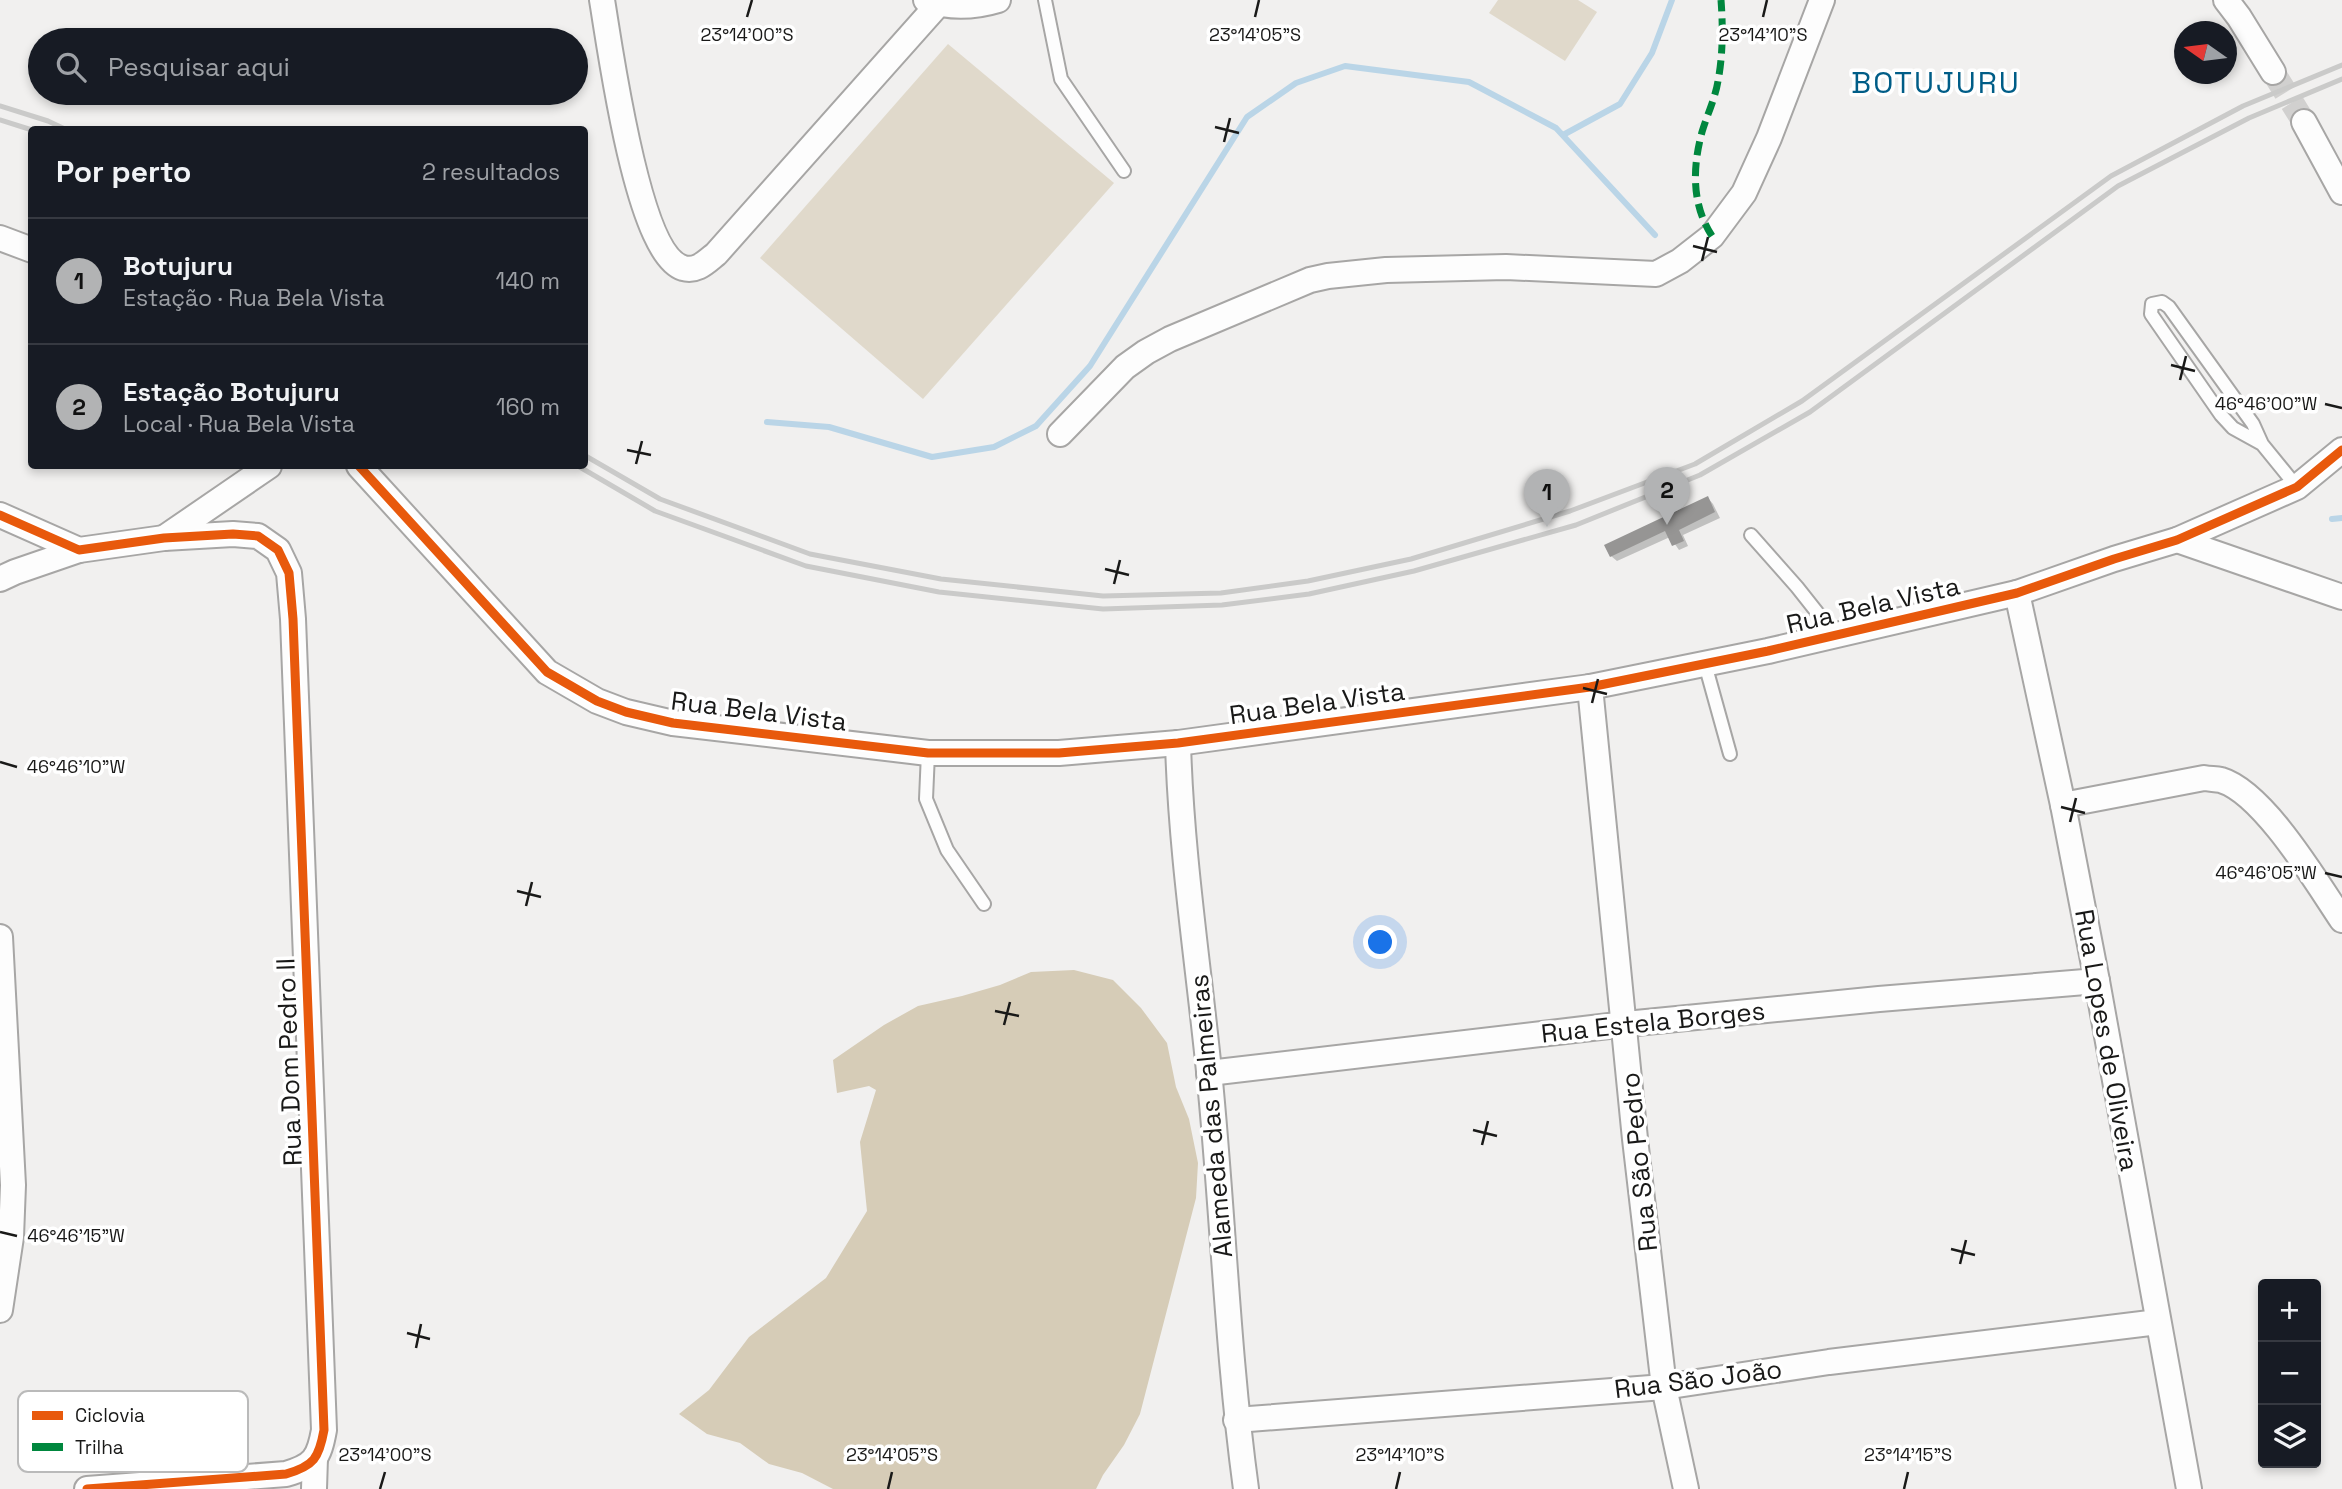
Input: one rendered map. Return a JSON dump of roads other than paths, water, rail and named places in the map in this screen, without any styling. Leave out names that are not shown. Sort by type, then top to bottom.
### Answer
[{"type":"street","points":[[602,0],[629,155],[638,188],[660,242],[673,262],[685,269],[699,267],[716,254],[936,1],[962,6],[998,0]]},
{"type":"street","points":[[1060,435],[1125,367],[1146,352],[1328,275],[1386,270],[1506,267],[1656,274],[1680,261],[1712,236],[1744,193],[1769,138],[1822,0]]},
{"type":"street","points":[[2226,0],[2273,72]]},
{"type":"street","points":[[2304,122],[2342,192]]},
{"type":"street","points":[[0,238],[28,248]]},
{"type":"street","name":"Rua Bela Vista","points":[[362,469],[547,672],[597,701],[626,712],[673,723],[928,753],[1059,753],[1178,743],[1590,687],[2017,593],[2113,559],[2177,541],[2297,487],[2342,450]]},
{"type":"street","points":[[164,538],[265,469]]},
{"type":"street","points":[[0,515],[79,550]]},
{"type":"street","name":"Rua Dom Pedro II","points":[[0,579],[79,550],[164,538],[233,534],[258,536],[278,550],[289,573],[293,619],[324,1430],[320,1451],[315,1458]]},
{"type":"street","points":[[2177,541],[2341,595]]},
{"type":"street","name":"Rua Lopes de Oliveira","points":[[2017,593],[2063,805],[2097,981],[2189,1489]]},
{"type":"street","name":"Rua São Pedro","points":[[1590,687],[1664,1387],[1686,1489]]},
{"type":"street","name":"Alameda das Palmeiras","points":[[1178,743],[1180,811],[1209,1073],[1237,1420],[1246,1489]]},
{"type":"street","points":[[2063,805],[2204,778],[2222,780],[2252,801],[2282,832],[2342,920]]},
{"type":"street","points":[[0,937],[5,1099],[13,1185],[11,1237],[0,1310]]},
{"type":"street","name":"Rua Estela Borges","points":[[1209,1073],[1626,1024],[2097,981]]},
{"type":"street","name":"Rua São João","points":[[1237,1420],[1664,1387],[1829,1362],[2158,1322]]},
{"type":"street","points":[[87,1489],[286,1474],[305,1468],[315,1458]]},
{"type":"street","points":[[314,1489],[315,1458]]},
{"type":"lane","points":[[1045,0],[1061,79],[1124,171]]},
{"type":"lane","points":[[2262,444],[2233,428],[2221,415],[2151,314],[2152,304],[2162,302],[2169,307],[2253,424],[2262,444],[2297,487]]},
{"type":"lane","points":[[1751,535],[1835,635]]},
{"type":"lane","points":[[1704,664],[1730,754]]},
{"type":"lane","points":[[928,753],[926,799],[947,849],[984,904]]},
{"type":"waterway","points":[[1563,135],[1620,104],[1652,53],[1672,0]]},
{"type":"waterway","points":[[767,422],[829,427],[932,457],[994,447],[1036,426],[1090,366],[1247,117],[1296,83],[1345,66],[1469,82],[1556,128],[1655,235]]},
{"type":"waterway","points":[[2332,519],[2342,518]]},
{"type":"tunnel","points":[[2273,72],[2304,122]]},
{"type":"railway","points":[[588,457],[660,499],[810,554],[941,579],[1103,596],[1221,593],[1308,581],[1411,559],[1570,511],[1695,464],[1802,401],[2111,176],[2243,106],[2342,65]]},
{"type":"railway","points":[[583,469],[655,511],[806,566],[939,592],[1103,609],[1222,605],[1309,594],[1414,571],[1576,525],[1700,475],[1810,412],[2118,186],[2249,118],[2342,79]]},
{"type":"railway","points":[[0,106],[59,126]]},
{"type":"railway","points":[[0,120],[28,129]]},
{"type":"place","name":"Estação Botujuru","points":[[1667,525]]},
{"type":"place","name":"Botujuru","points":[[1547,527]]},
{"type":"district","name":"BOTUJURU","points":[[1936,82]]}]
